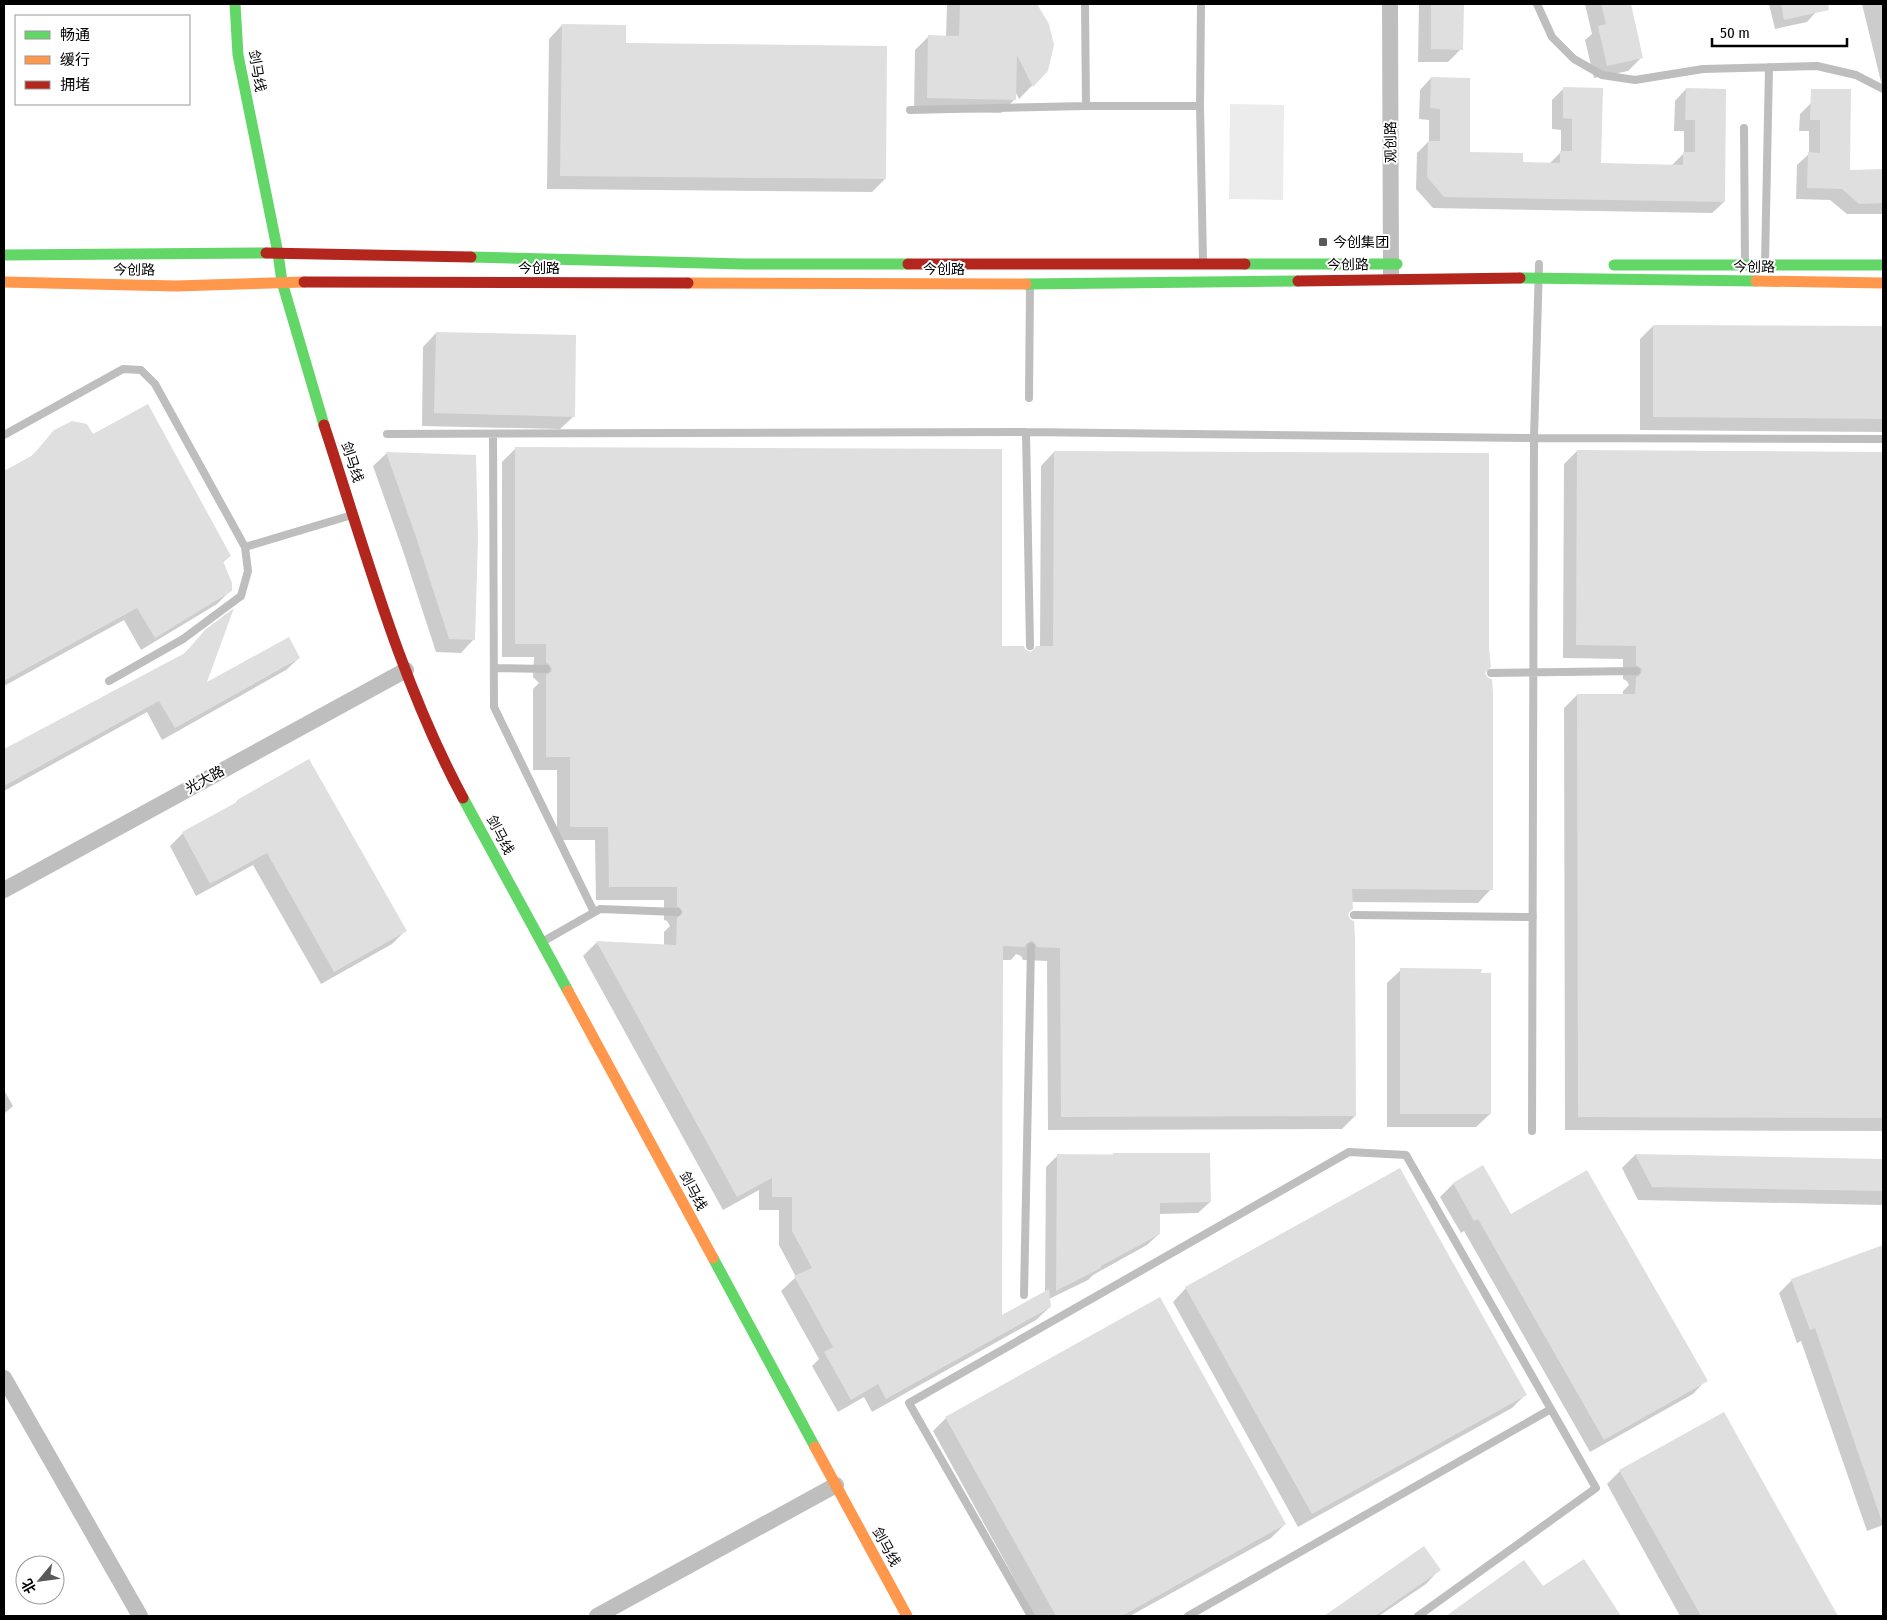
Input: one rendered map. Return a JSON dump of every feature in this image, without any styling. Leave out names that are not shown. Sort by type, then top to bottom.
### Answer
[{"type":"main road","name":"剑马线","points":[[235,4],[238,54],[278,253],[282,282],[318,408],[406,670],[449,771],[907,1616]]},
{"type":"main road","name":"今创路","points":[[4,255],[278,253],[512,257],[744,264],[1203,264],[1538,279],[1883,284]]},
{"type":"main road","name":"今创路","points":[[4,282],[176,286],[282,282],[1030,284],[1391,272],[1412,264]]},
{"type":"main road","points":[[1524,264],[1544,264]]},
{"type":"main road","name":"今创路","points":[[1598,264],[1883,265]]},
{"type":"street","name":"观创路","points":[[1390,4],[1391,272]]},
{"type":"street","name":"光大路","points":[[4,890],[406,670]]},
{"type":"street","points":[[4,1378],[140,1616]]},
{"type":"street","points":[[597,1616],[836,1485]]},
{"type":"lane","points":[[1085,4],[1086,106]]},
{"type":"lane","points":[[1201,4],[1200,106],[1203,264]]},
{"type":"lane","points":[[1537,4],[1552,37],[1574,59],[1602,76],[1635,80],[1703,68],[1817,66],[1856,75],[1883,88]]},
{"type":"lane","points":[[1765,265],[1769,67]]},
{"type":"lane","points":[[910,110],[1086,106],[1200,106]]},
{"type":"lane","points":[[1744,128],[1745,265]]},
{"type":"lane","points":[[1532,1132],[1534,438],[1538,279],[1544,264]]},
{"type":"lane","points":[[1029,398],[1030,284]]},
{"type":"lane","points":[[4,435],[123,369],[142,370],[155,384],[245,547],[248,571],[241,596],[183,639],[109,681]]},
{"type":"lane","points":[[1026,432],[1030,646]]},
{"type":"lane","points":[[387,434],[1026,432],[1534,438],[1883,439]]},
{"type":"lane","points":[[493,434],[494,706],[594,912]]},
{"type":"lane","points":[[245,547],[354,515]]},
{"type":"lane","points":[[494,668],[546,669]]},
{"type":"lane","points":[[1491,673],[1636,670]]},
{"type":"lane","points":[[541,943],[600,909],[677,912]]},
{"type":"lane","points":[[1354,915],[1532,917]]},
{"type":"lane","points":[[1024,1295],[1031,947]]},
{"type":"lane","points":[[1031,1616],[909,1403],[1349,1152],[1406,1155],[1596,1488],[1418,1616]]},
{"type":"lane","points":[[1188,1616],[1551,1409]]},
{"type":"shaded area","points":[[1230,104],[1284,105],[1283,200],[1229,199]]},
{"type":"building","points":[[960,4],[1037,4],[1049,24],[1054,45],[1048,71],[1033,87],[1017,55],[1016,100],[927,98],[928,35],[959,36]]},
{"type":"building","points":[[1431,4],[1464,4],[1463,50],[1431,49]]},
{"type":"building","points":[[1601,4],[1631,4],[1643,58],[1607,66],[1598,26],[1606,24]]},
{"type":"building","points":[[1781,4],[1828,4],[1829,10],[1784,20]]},
{"type":"building","points":[[562,24],[626,25],[626,43],[887,46],[886,179],[560,176]]},
{"type":"building","points":[[1431,77],[1470,78],[1470,152],[1523,153],[1523,162],[1560,163],[1560,151],[1572,151],[1572,119],[1563,118],[1563,87],[1603,88],[1601,163],[1683,165],[1683,152],[1695,152],[1695,120],[1685,120],[1686,88],[1726,89],[1725,202],[1444,197],[1427,177],[1428,141],[1440,141],[1440,109],[1430,108]]},
{"type":"building","points":[[1811,89],[1851,89],[1850,170],[1883,169],[1883,203],[1859,204],[1842,189],[1807,188],[1808,152],[1820,153],[1820,120],[1810,120]]},
{"type":"building","points":[[1653,325],[1883,326],[1883,419],[1653,417]]},
{"type":"building","points":[[436,332],[576,335],[575,417],[434,413]]},
{"type":"building","points":[[148,404],[231,556],[223,561],[232,583],[232,591],[155,638],[137,608],[4,681],[4,471],[33,455],[54,430],[72,421],[87,424],[93,434]]},
{"type":"building","points":[[515,447],[1002,449],[1002,646],[1024,646],[1030,652],[1036,646],[1053,646],[1054,451],[1489,453],[1489,648],[1491,667],[1485,673],[1488,678],[1492,679],[1493,693],[1493,890],[1352,889],[1353,909],[1348,915],[1354,921],[1355,936],[1356,1116],[1061,1117],[1060,948],[1037,947],[1031,941],[1025,947],[1003,946],[1002,1315],[1049,1289],[1051,1307],[886,1399],[878,1384],[851,1400],[824,1352],[833,1347],[794,1276],[812,1268],[792,1231],[792,1197],[772,1197],[772,1178],[737,1197],[596,941],[676,945],[677,918],[683,912],[677,906],[677,887],[609,887],[608,827],[570,827],[570,757],[546,757],[546,675],[552,669],[546,663],[546,644],[515,644]]},
{"type":"building","points":[[1577,450],[1883,452],[1883,1118],[1578,1117],[1577,694],[1635,694],[1636,677],[1642,671],[1636,665],[1636,646],[1576,645]]},
{"type":"building","points":[[386,452],[476,455],[478,539],[475,640],[449,639]]},
{"type":"building","points":[[234,608],[207,682],[289,637],[300,658],[175,728],[159,701],[4,786],[4,749],[185,653],[205,630]]},
{"type":"building","points":[[309,759],[407,931],[334,972],[267,853],[210,884],[182,832]]},
{"type":"building","points":[[1400,968],[1482,969],[1481,973],[1491,973],[1491,1114],[1400,1114]]},
{"type":"building","points":[[1113,1153],[1210,1153],[1211,1202],[1160,1203],[1160,1234],[1056,1291],[1057,1154],[1113,1155]]},
{"type":"building","points":[[1635,1154],[1883,1159],[1883,1191],[1652,1187]]},
{"type":"building","points":[[1483,1165],[1511,1214],[1587,1170],[1708,1381],[1604,1440],[1478,1219],[1474,1221],[1453,1183]]},
{"type":"building","points":[[1400,1168],[1527,1395],[1312,1514],[1185,1287]]},
{"type":"building","points":[[1883,1245],[1883,1519],[1881,1519],[1815,1328],[1810,1330],[1791,1279]]},
{"type":"building","points":[[1160,1297],[1286,1524],[1122,1616],[1056,1616],[945,1417]]},
{"type":"building","points":[[1724,1412],[1838,1616],[1701,1616],[1619,1470]]},
{"type":"building","points":[[1424,1546],[1441,1570],[1375,1616],[1324,1616]]},
{"type":"building","points":[[1584,1559],[1621,1616],[1446,1616],[1524,1560],[1543,1586]]},
{"type":"traffic: fast","points":[[235,4],[238,55],[278,253],[282,282],[324,425]]},
{"type":"traffic: fast","points":[[4,255],[266,253]]},
{"type":"traffic: fast","points":[[471,257],[744,264],[908,264]]},
{"type":"traffic: fast","points":[[1245,264],[1397,264]]},
{"type":"traffic: fast","points":[[1614,265],[1883,265]]},
{"type":"traffic: fast","points":[[1520,278],[1756,281]]},
{"type":"traffic: fast","points":[[1026,284],[1298,281]]},
{"type":"traffic: fast","points":[[463,798],[568,991]]},
{"type":"traffic: fast","points":[[713,1258],[815,1447]]},
{"type":"traffic: slow","points":[[1756,281],[1883,283]]},
{"type":"traffic: slow","points":[[4,282],[176,286],[304,282]]},
{"type":"traffic: slow","points":[[688,283],[1026,284]]},
{"type":"traffic: slow","points":[[568,991],[713,1258]]},
{"type":"traffic: slow","points":[[815,1447],[907,1616]]},
{"type":"traffic: jam","points":[[266,253],[471,257]]},
{"type":"traffic: jam","points":[[908,264],[1245,264]]},
{"type":"traffic: jam","points":[[1298,281],[1520,278]]},
{"type":"traffic: jam","points":[[304,282],[688,283]]},
{"type":"traffic: jam","points":[[324,425],[369,567],[402,662],[420,708],[463,798]]},
{"type":"place","name":"今创集团","points":[[1323,242]]}]
